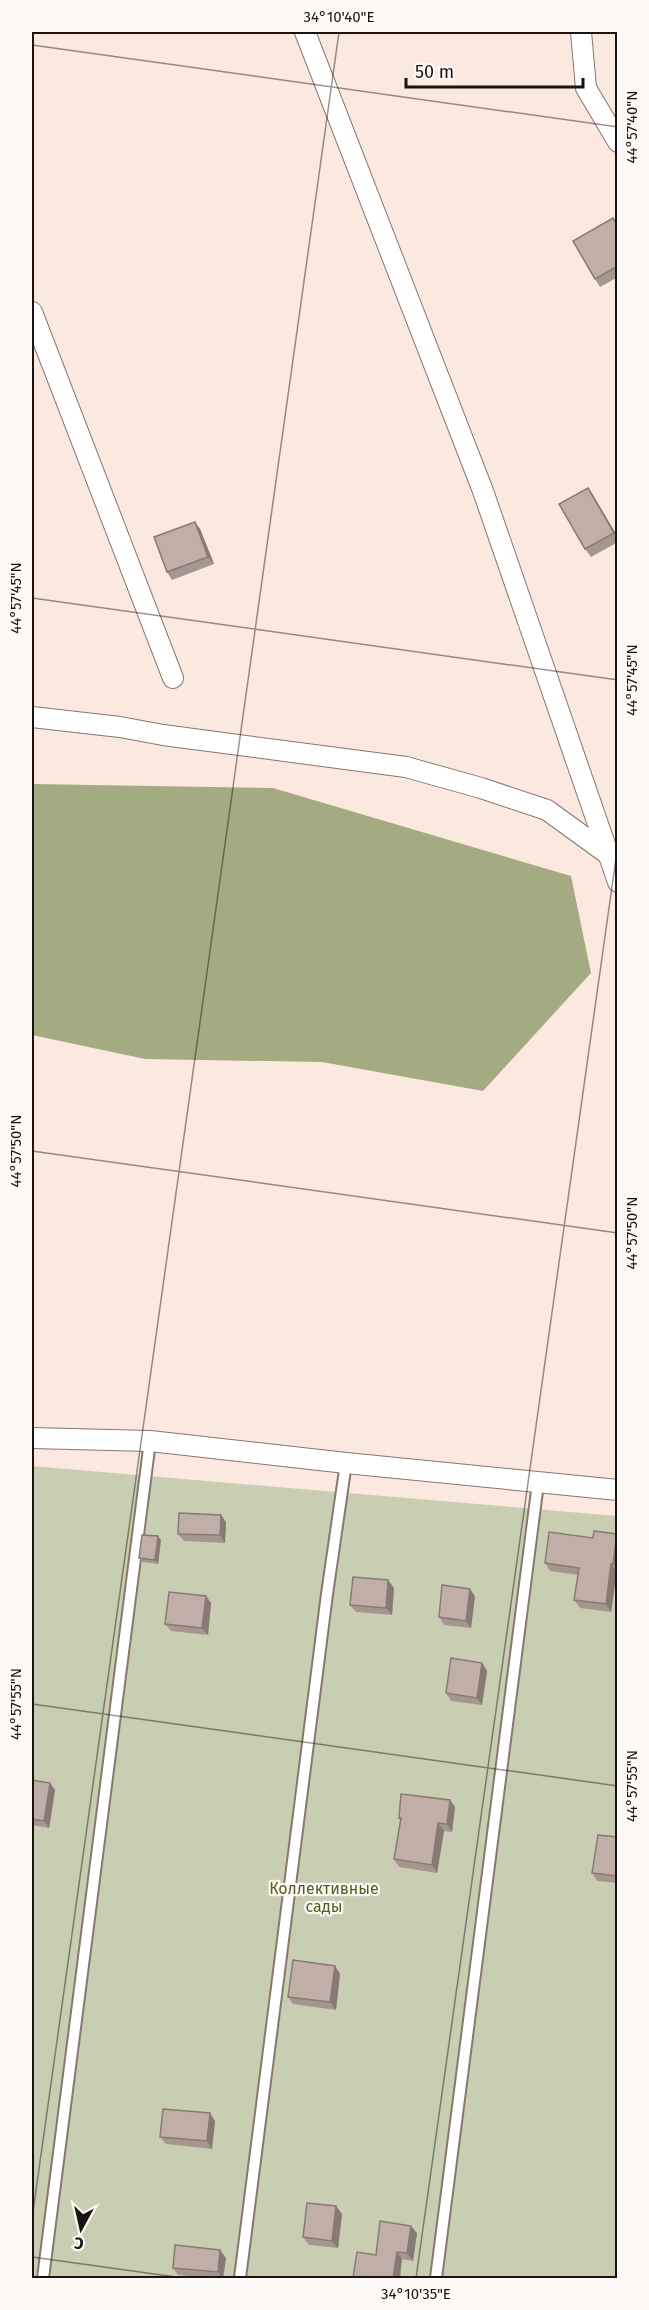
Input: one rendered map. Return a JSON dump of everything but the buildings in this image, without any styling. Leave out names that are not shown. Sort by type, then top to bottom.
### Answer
[{"type":"street","points":[[305,32],[483,491],[618,882]]},
{"type":"street","points":[[581,32],[586,88],[618,142]]},
{"type":"street","points":[[32,312],[173,678]]},
{"type":"street","points":[[32,717],[406,767],[547,810],[609,855]]},
{"type":"street","points":[[32,1438],[150,1441],[618,1490]]},
{"type":"lane","points":[[43,2278],[150,1441]]},
{"type":"lane","points":[[240,2278],[327,1594],[346,1463]]},
{"type":"lane","points":[[436,2278],[537,1483]]},
{"type":"green space","points":[[32,784],[273,788],[571,876],[591,973],[483,1091],[322,1062],[145,1059],[32,1035]]},
{"type":"green space","name":"Коллективные сады","points":[[32,1466],[617,1516],[617,2278],[32,2278]]}]
